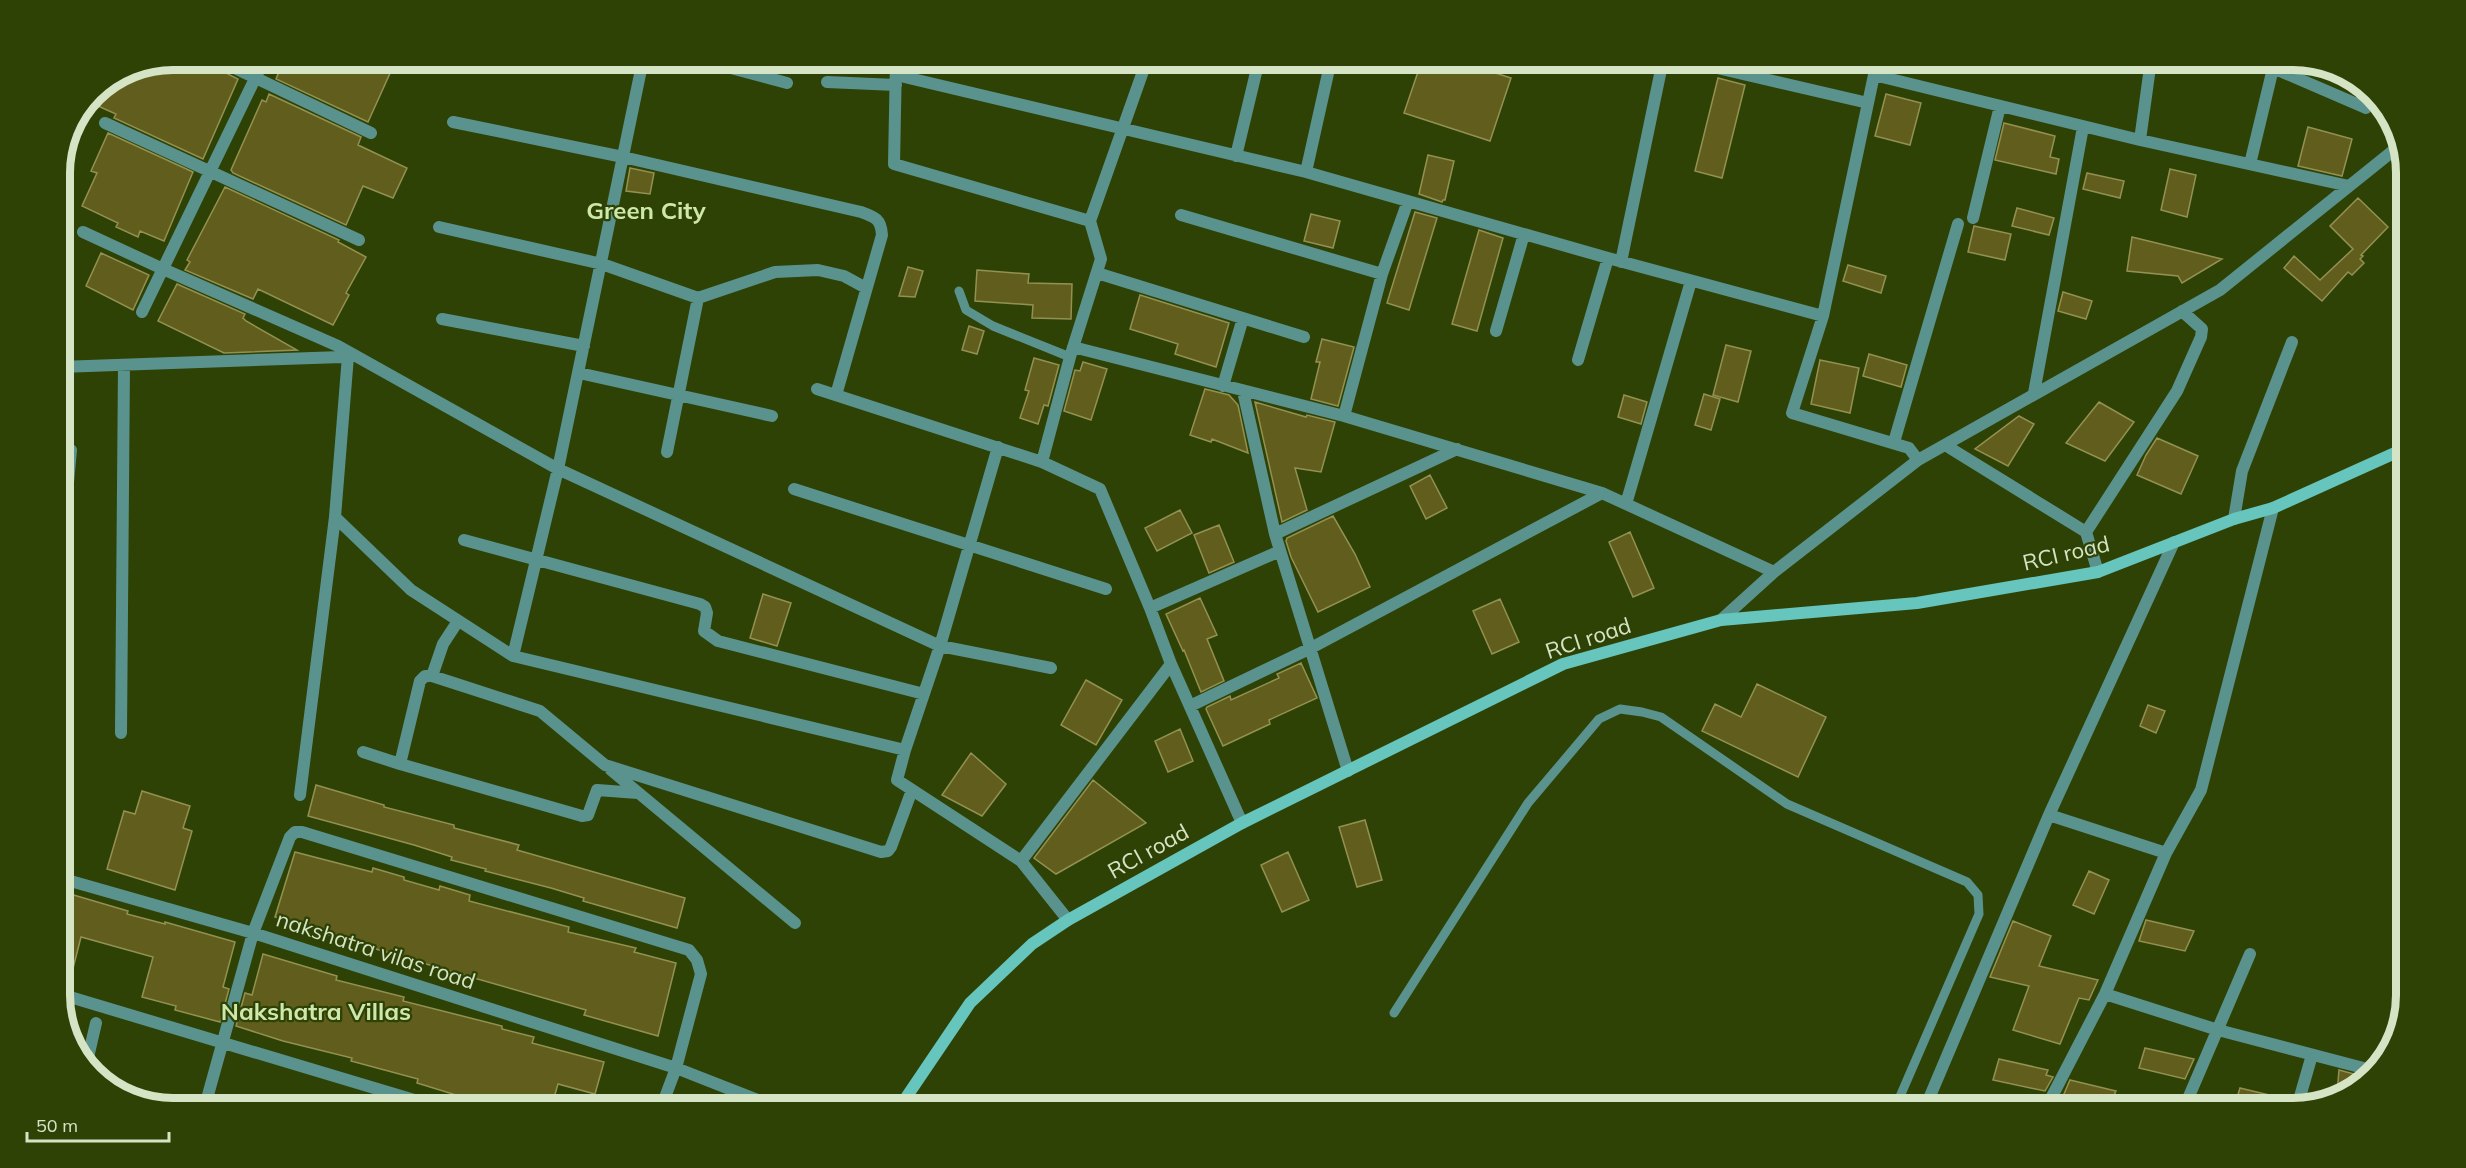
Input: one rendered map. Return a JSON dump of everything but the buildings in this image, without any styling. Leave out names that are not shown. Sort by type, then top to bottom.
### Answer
[{"type":"street","points":[[239,70],[370,133]]},
{"type":"street","points":[[142,312],[260,70]]},
{"type":"street","points":[[513,656],[579,373],[641,70]]},
{"type":"street","points":[[738,70],[787,83]]},
{"type":"street","points":[[896,70],[894,164],[1090,221]]},
{"type":"street","points":[[1042,462],[1071,352],[1101,260],[1090,221],[1143,70]]},
{"type":"street","points":[[1236,156],[1257,70]]},
{"type":"street","points":[[1306,172],[1329,70]]},
{"type":"street","points":[[1578,360],[1614,260],[1662,70]]},
{"type":"street","points":[[1726,70],[1868,103]]},
{"type":"street","points":[[1875,70],[1823,316],[1792,413],[1894,442],[1910,448],[1918,460]]},
{"type":"street","points":[[2140,140],[2150,70]]},
{"type":"street","points":[[2250,165],[2273,70]]},
{"type":"street","points":[[2287,70],[2366,108]]},
{"type":"street","points":[[1874,75],[2083,127],[2349,186]]},
{"type":"street","points":[[827,82],[896,80],[1306,172],[1614,260],[1823,316]]},
{"type":"street","points":[[1973,218],[2000,106]]},
{"type":"street","points":[[453,122],[623,157],[875,217],[881,224],[882,235],[836,395]]},
{"type":"street","points":[[105,123],[211,170],[358,240]]},
{"type":"street","points":[[2034,393],[2083,127]]},
{"type":"street","points":[[1721,620],[1774,572],[1918,460],[2220,290],[2393,151]]},
{"type":"street","points":[[1344,416],[1382,274],[1408,201]]},
{"type":"street","points":[[1181,215],[1382,274]]},
{"type":"street","points":[[1894,442],[1958,224]]},
{"type":"street","points":[[439,227],[602,264],[698,298],[775,272],[818,270],[844,276],[866,288]]},
{"type":"street","points":[[83,232],[349,354],[558,469],[940,645],[1051,668]]},
{"type":"street","points":[[1496,331],[1524,234]]},
{"type":"street","points":[[1097,273],[1304,337]]},
{"type":"street","points":[[1626,504],[1691,281]]},
{"type":"street","points":[[667,452],[698,298]]},
{"type":"street","points":[[2086,532],[2177,391],[2201,337],[2202,329],[2182,311]]},
{"type":"street","points":[[1223,386],[1243,318]]},
{"type":"street","points":[[442,319],[584,346]]},
{"type":"street","points":[[2234,519],[2242,471],[2292,342]]},
{"type":"street","points":[[1071,352],[1344,416],[1602,493],[1774,572]]},
{"type":"street","points":[[71,367],[349,354]]},
{"type":"street","points":[[300,795],[336,517],[349,354]]},
{"type":"street","points":[[121,733],[124,365]]},
{"type":"street","points":[[579,373],[772,416]]},
{"type":"street","points":[[817,389],[1042,462],[1100,489],[1171,664],[1242,823]]},
{"type":"street","points":[[1243,391],[1275,534],[1348,771]]},
{"type":"street","points":[[1945,445],[2086,532],[2097,572]]},
{"type":"street","points":[[998,447],[971,544],[897,780],[1021,861],[1068,920]]},
{"type":"street","points":[[1275,534],[1456,448]]},
{"type":"street","name":"RCI road","points":[[906,1098],[970,1003],[1032,944],[1068,920],[1242,823],[1563,664],[1721,620],[1917,603],[2097,572],[2234,519],[2273,508],[2395,453]]},
{"type":"street","points":[[794,489],[1106,589]]},
{"type":"street","points":[[1190,706],[1311,648],[1602,493]]},
{"type":"street","points":[[2051,1098],[2105,994],[2166,853],[2201,790],[2273,508]]},
{"type":"street","points":[[336,517],[411,590],[513,656],[905,750]]},
{"type":"street","points":[[464,540],[700,604],[705,607],[707,613],[704,631],[718,641],[924,694]]},
{"type":"street","points":[[1928,1098],[2049,815],[2174,543]]},
{"type":"street","points":[[1150,608],[1280,551]]},
{"type":"street","points":[[432,676],[443,644],[458,621]]},
{"type":"street","points":[[1021,861],[1171,664]]},
{"type":"street","points":[[400,764],[420,681],[425,676],[432,676],[540,711],[795,923]]},
{"type":"street","points":[[363,752],[582,816],[588,815],[597,790],[638,793]]},
{"type":"street","points":[[605,765],[881,852],[888,851],[891,847],[912,790]]},
{"type":"street","points":[[2049,815],[2166,853]]},
{"type":"street","points":[[208,1095],[253,933],[290,837],[295,832],[302,832],[689,950],[697,960],[701,974],[676,1068],[665,1098]]},
{"type":"street","name":"nakshatra vilas road","points":[[71,881],[253,933],[676,1068]]},
{"type":"street","points":[[2188,1098],[2250,954]]},
{"type":"street","points":[[2105,994],[2218,1030],[2364,1068]]},
{"type":"street","points":[[71,997],[408,1098]]},
{"type":"street","points":[[89,1053],[96,1023]]},
{"type":"street","points":[[2300,1097],[2312,1054]]},
{"type":"street","points":[[676,1068],[752,1098]]},
{"type":"lane","points":[[959,291],[966,310],[993,326],[1071,352]]},
{"type":"lane","points":[[1394,1012],[1528,803],[1599,719],[1620,709],[1642,712],[1661,717],[1787,804],[1967,882],[1978,895],[1979,914],[1899,1098]]},
{"type":"district","name":"Green City","points":[[646,210]]},
{"type":"district","name":"Nakshatra Villas","points":[[316,1011]]}]
